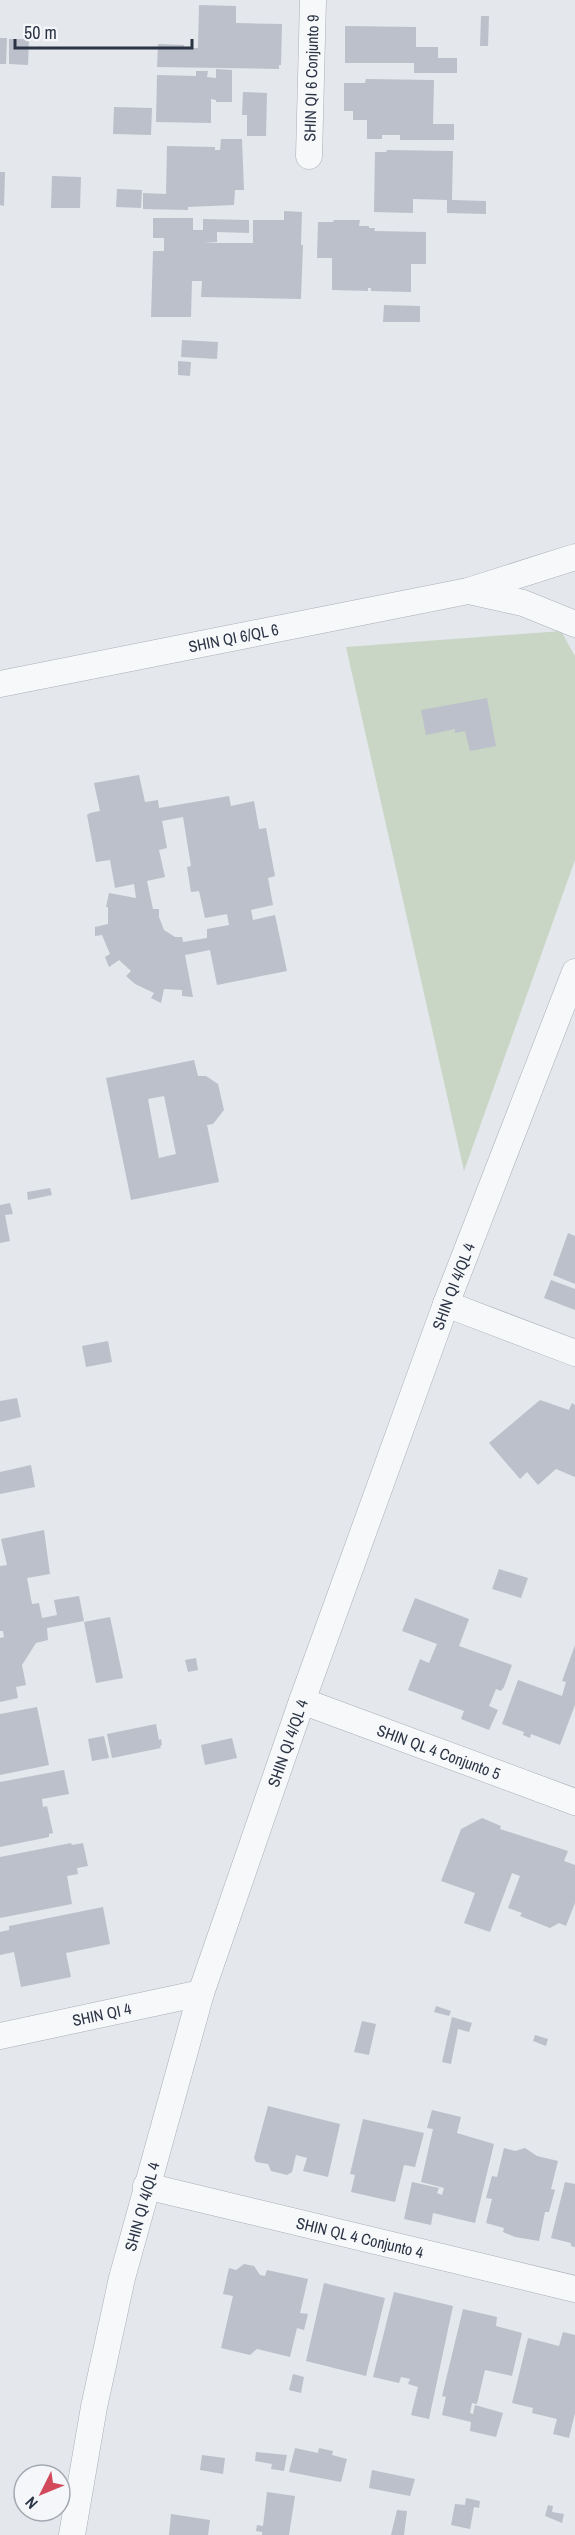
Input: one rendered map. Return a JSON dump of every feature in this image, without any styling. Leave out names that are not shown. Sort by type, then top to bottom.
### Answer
[{"type":"street","name":"SHIN QI 6 Conjunto 9","points":[[309,156],[313,0]]},
{"type":"street","name":"SHIN QI 6/QL 6","points":[[0,684],[468,591],[575,557]]},
{"type":"street","name":"SHIN QI 6/QL 6","points":[[468,591],[523,603],[575,624]]},
{"type":"street","name":"SHIN QI 4/QL 4","points":[[72,2535],[97,2395],[122,2278],[201,1993],[302,1701],[446,1304],[575,972]]},
{"type":"street","points":[[446,1304],[575,1353]]},
{"type":"street","name":"SHIN QL 4 Conjunto 5","points":[[302,1701],[575,1802]]},
{"type":"street","name":"SHIN QI 4","points":[[0,2036],[201,1993]]},
{"type":"street","name":"SHIN QL 4 Conjunto 4","points":[[146,2186],[575,2289]]},
{"type":"green space","points":[[561,631],[575,656],[575,860],[464,1171],[346,647]]},
{"type":"building","points":[[199,5],[236,6],[236,23],[282,24],[279,69],[157,67],[158,44],[198,48]]},
{"type":"building","points":[[481,16],[489,16],[488,46],[480,46]]},
{"type":"building","points":[[345,26],[416,27],[416,47],[438,47],[438,58],[457,58],[457,73],[414,73],[414,63],[345,63]]},
{"type":"building","points":[[0,38],[7,38],[6,64],[0,64]]},
{"type":"building","points":[[9,39],[29,39],[28,65],[9,64]]},
{"type":"building","points":[[216,69],[232,70],[232,102],[216,102],[211,99],[211,123],[156,122],[157,75],[196,76],[196,71],[208,71],[207,77],[216,78]]},
{"type":"building","points":[[366,79],[434,80],[433,124],[454,124],[454,140],[400,140],[400,135],[382,135],[382,139],[367,139],[367,120],[353,120],[353,111],[344,111],[344,83],[365,83]]},
{"type":"building","points":[[243,92],[267,93],[266,136],[247,136],[247,115],[242,115]]},
{"type":"building","points":[[114,107],[152,108],[151,135],[113,134]]},
{"type":"building","points":[[221,139],[242,139],[244,190],[235,190],[234,205],[188,207],[188,210],[143,209],[143,193],[166,194],[167,146],[215,147],[215,150],[220,150]]},
{"type":"building","points":[[387,150],[453,151],[452,200],[486,201],[486,214],[447,213],[447,200],[413,199],[413,213],[374,212],[375,152],[386,152]]},
{"type":"building","points":[[0,172],[5,172],[4,206],[0,205]]},
{"type":"building","points":[[52,176],[81,177],[80,208],[51,208]]},
{"type":"building","points":[[117,189],[142,190],[141,208],[116,207]]},
{"type":"building","points":[[284,211],[302,212],[301,299],[201,297],[202,281],[192,281],[191,317],[151,317],[153,251],[164,251],[164,238],[153,238],[153,218],[193,218],[193,230],[203,230],[203,219],[249,220],[249,233],[217,232],[217,242],[204,243],[253,243],[253,220],[284,220]]},
{"type":"building","points":[[334,220],[360,220],[359,226],[375,228],[374,231],[426,232],[426,264],[411,264],[411,292],[371,291],[371,288],[368,288],[368,291],[332,290],[332,258],[317,258],[318,222],[333,222]]},
{"type":"building","points":[[384,305],[420,306],[420,322],[383,322]]},
{"type":"building","points":[[182,340],[218,342],[217,359],[181,357]]},
{"type":"building","points":[[178,361],[191,362],[190,376],[178,375]]},
{"type":"building","points":[[487,698],[496,746],[470,751],[465,731],[455,733],[455,729],[426,735],[421,710]]},
{"type":"building","points":[[139,775],[145,802],[158,800],[159,808],[229,796],[231,806],[254,801],[259,829],[266,828],[275,876],[268,878],[273,905],[251,910],[253,920],[275,915],[287,971],[217,985],[210,950],[185,955],[193,997],[182,996],[182,990],[164,989],[161,1003],[151,998],[154,993],[135,984],[126,976],[131,971],[119,960],[109,967],[105,957],[110,954],[102,935],[95,936],[95,927],[108,924],[108,907],[106,907],[109,893],[136,898],[134,884],[115,888],[110,860],[96,862],[87,815],[100,811],[94,783]],"holes":[[[183,817],[191,866],[187,867],[191,892],[199,891],[205,918],[227,914],[229,925],[207,929],[207,938],[183,942],[182,937],[175,937],[164,930],[159,917],[159,909],[153,909],[147,881],[165,877],[159,850],[167,848],[162,821]]]},
{"type":"building","points":[[194,1060],[198,1076],[206,1076],[218,1084],[224,1110],[213,1124],[207,1125],[219,1182],[131,1200],[106,1078]],"holes":[[[164,1096],[176,1154],[159,1158],[148,1099]]]},
{"type":"building","points":[[50,1188],[52,1195],[28,1200],[27,1192]]},
{"type":"building","points":[[10,1203],[13,1214],[5,1215],[10,1241],[0,1243],[0,1205]]},
{"type":"building","points":[[568,1233],[575,1236],[575,1284],[553,1275]]},
{"type":"building","points":[[551,1280],[575,1289],[575,1310],[544,1298]]},
{"type":"building","points":[[108,1341],[112,1362],[86,1367],[82,1346]]},
{"type":"building","points":[[17,1398],[21,1417],[0,1422],[0,1401]]},
{"type":"building","points":[[540,1400],[569,1410],[572,1403],[575,1405],[575,1477],[556,1469],[538,1485],[527,1472],[520,1479],[489,1443]]},
{"type":"building","points":[[31,1465],[35,1487],[0,1494],[0,1472]]},
{"type":"building","points":[[44,1530],[50,1574],[27,1578],[32,1604],[39,1603],[42,1618],[57,1615],[54,1600],[79,1596],[84,1621],[47,1628],[48,1640],[36,1643],[22,1665],[26,1685],[16,1687],[18,1698],[0,1702],[0,1638],[4,1637],[3,1631],[0,1631],[0,1566],[7,1565],[1,1539]]},
{"type":"building","points":[[499,1569],[528,1578],[521,1598],[492,1589]]},
{"type":"building","points":[[415,1598],[469,1619],[459,1646],[512,1665],[504,1687],[501,1691],[496,1689],[489,1706],[498,1710],[489,1730],[461,1719],[464,1711],[408,1690],[420,1659],[429,1663],[437,1644],[402,1631]]},
{"type":"building","points":[[110,1617],[123,1678],[96,1683],[84,1622]]},
{"type":"building","points":[[575,1645],[575,1705],[560,1745],[531,1734],[530,1738],[523,1735],[524,1732],[502,1724],[518,1680],[562,1696],[566,1682],[562,1681]]},
{"type":"building","points":[[196,1658],[198,1670],[188,1672],[185,1660]]},
{"type":"building","points":[[37,1707],[49,1765],[0,1775],[0,1714]]},
{"type":"building","points":[[156,1724],[159,1740],[161,1739],[161,1748],[112,1758],[107,1734]]},
{"type":"building","points":[[104,1736],[109,1758],[92,1761],[88,1739]]},
{"type":"building","points":[[232,1738],[237,1758],[205,1765],[201,1745]]},
{"type":"building","points":[[64,1770],[69,1794],[42,1799],[43,1807],[47,1806],[53,1833],[49,1834],[49,1837],[0,1847],[0,1782]]},
{"type":"building","points":[[482,1818],[501,1826],[500,1829],[568,1851],[564,1861],[575,1865],[575,1903],[566,1926],[559,1923],[550,1928],[520,1916],[522,1913],[508,1908],[520,1876],[512,1873],[490,1932],[464,1923],[475,1893],[441,1881],[461,1829]]},
{"type":"building","points":[[71,1843],[72,1845],[83,1843],[88,1866],[77,1868],[78,1874],[67,1876],[72,1904],[0,1918],[0,1857]]},
{"type":"building","points":[[103,1907],[110,1944],[66,1953],[71,1977],[21,1987],[14,1952],[0,1955],[0,1932],[9,1930],[9,1926]]},
{"type":"building","points":[[436,2006],[451,2011],[449,2016],[434,2012]]},
{"type":"building","points":[[452,2017],[472,2023],[469,2032],[458,2029],[451,2064],[442,2062]]},
{"type":"building","points":[[362,2021],[376,2024],[369,2055],[354,2052]]},
{"type":"building","points":[[535,2035],[548,2039],[546,2046],[533,2041]]},
{"type":"building","points":[[268,2106],[340,2124],[328,2177],[303,2171],[307,2158],[296,2155],[292,2172],[287,2175],[271,2171],[268,2164],[256,2162],[254,2158]]},
{"type":"building","points":[[432,2110],[461,2117],[457,2133],[494,2144],[475,2223],[433,2213],[431,2225],[404,2219],[412,2182],[439,2188],[437,2193],[442,2195],[444,2188],[421,2182],[433,2129],[427,2128]]},
{"type":"building","points":[[363,2119],[424,2133],[415,2167],[404,2165],[395,2202],[351,2192],[355,2175],[350,2174]]},
{"type":"building","points":[[504,2148],[515,2151],[525,2148],[537,2156],[558,2161],[551,2189],[555,2190],[549,2212],[545,2212],[539,2241],[515,2237],[503,2232],[504,2228],[486,2223],[492,2199],[486,2198],[492,2176],[497,2177]]},
{"type":"building","points":[[565,2182],[575,2184],[575,2247],[571,2246],[571,2243],[551,2238]]},
{"type":"building","points":[[244,2264],[254,2266],[260,2275],[265,2276],[267,2270],[308,2279],[300,2313],[308,2314],[304,2330],[297,2328],[290,2357],[257,2349],[250,2355],[221,2348],[233,2296],[223,2294],[229,2268],[236,2270]]},
{"type":"building","points":[[324,2283],[385,2298],[366,2376],[306,2361]]},
{"type":"building","points":[[394,2292],[453,2306],[429,2419],[411,2415],[418,2387],[408,2384],[410,2379],[401,2377],[399,2383],[373,2377]]},
{"type":"building","points":[[463,2309],[497,2317],[496,2326],[522,2333],[512,2376],[485,2370],[477,2404],[472,2403],[470,2413],[473,2414],[475,2405],[503,2413],[496,2437],[470,2431],[471,2422],[442,2415],[446,2397],[442,2396]]},
{"type":"building","points":[[563,2332],[575,2335],[575,2413],[569,2438],[553,2434],[557,2419],[532,2413],[533,2408],[512,2403],[528,2338],[559,2346]]},
{"type":"building","points":[[293,2374],[304,2377],[301,2393],[289,2390]]},
{"type":"building","points":[[295,2448],[318,2453],[319,2448],[333,2451],[332,2455],[347,2459],[341,2482],[289,2472]]},
{"type":"building","points":[[256,2452],[287,2455],[284,2471],[271,2469],[272,2464],[255,2461]]},
{"type":"building","points":[[202,2455],[225,2458],[223,2474],[200,2470]]},
{"type":"building","points":[[372,2470],[415,2479],[410,2496],[369,2488]]},
{"type":"building","points":[[267,2492],[295,2496],[289,2535],[262,2535],[262,2532],[256,2531],[257,2525],[263,2526]]},
{"type":"building","points":[[466,2498],[480,2501],[479,2508],[474,2507],[470,2529],[451,2525],[455,2504],[465,2505]]},
{"type":"building","points":[[548,2505],[553,2506],[552,2512],[564,2514],[562,2523],[545,2516]]},
{"type":"building","points":[[397,2510],[407,2511],[404,2535],[391,2535]]},
{"type":"building","points":[[171,2514],[210,2520],[208,2535],[169,2535]]}]
